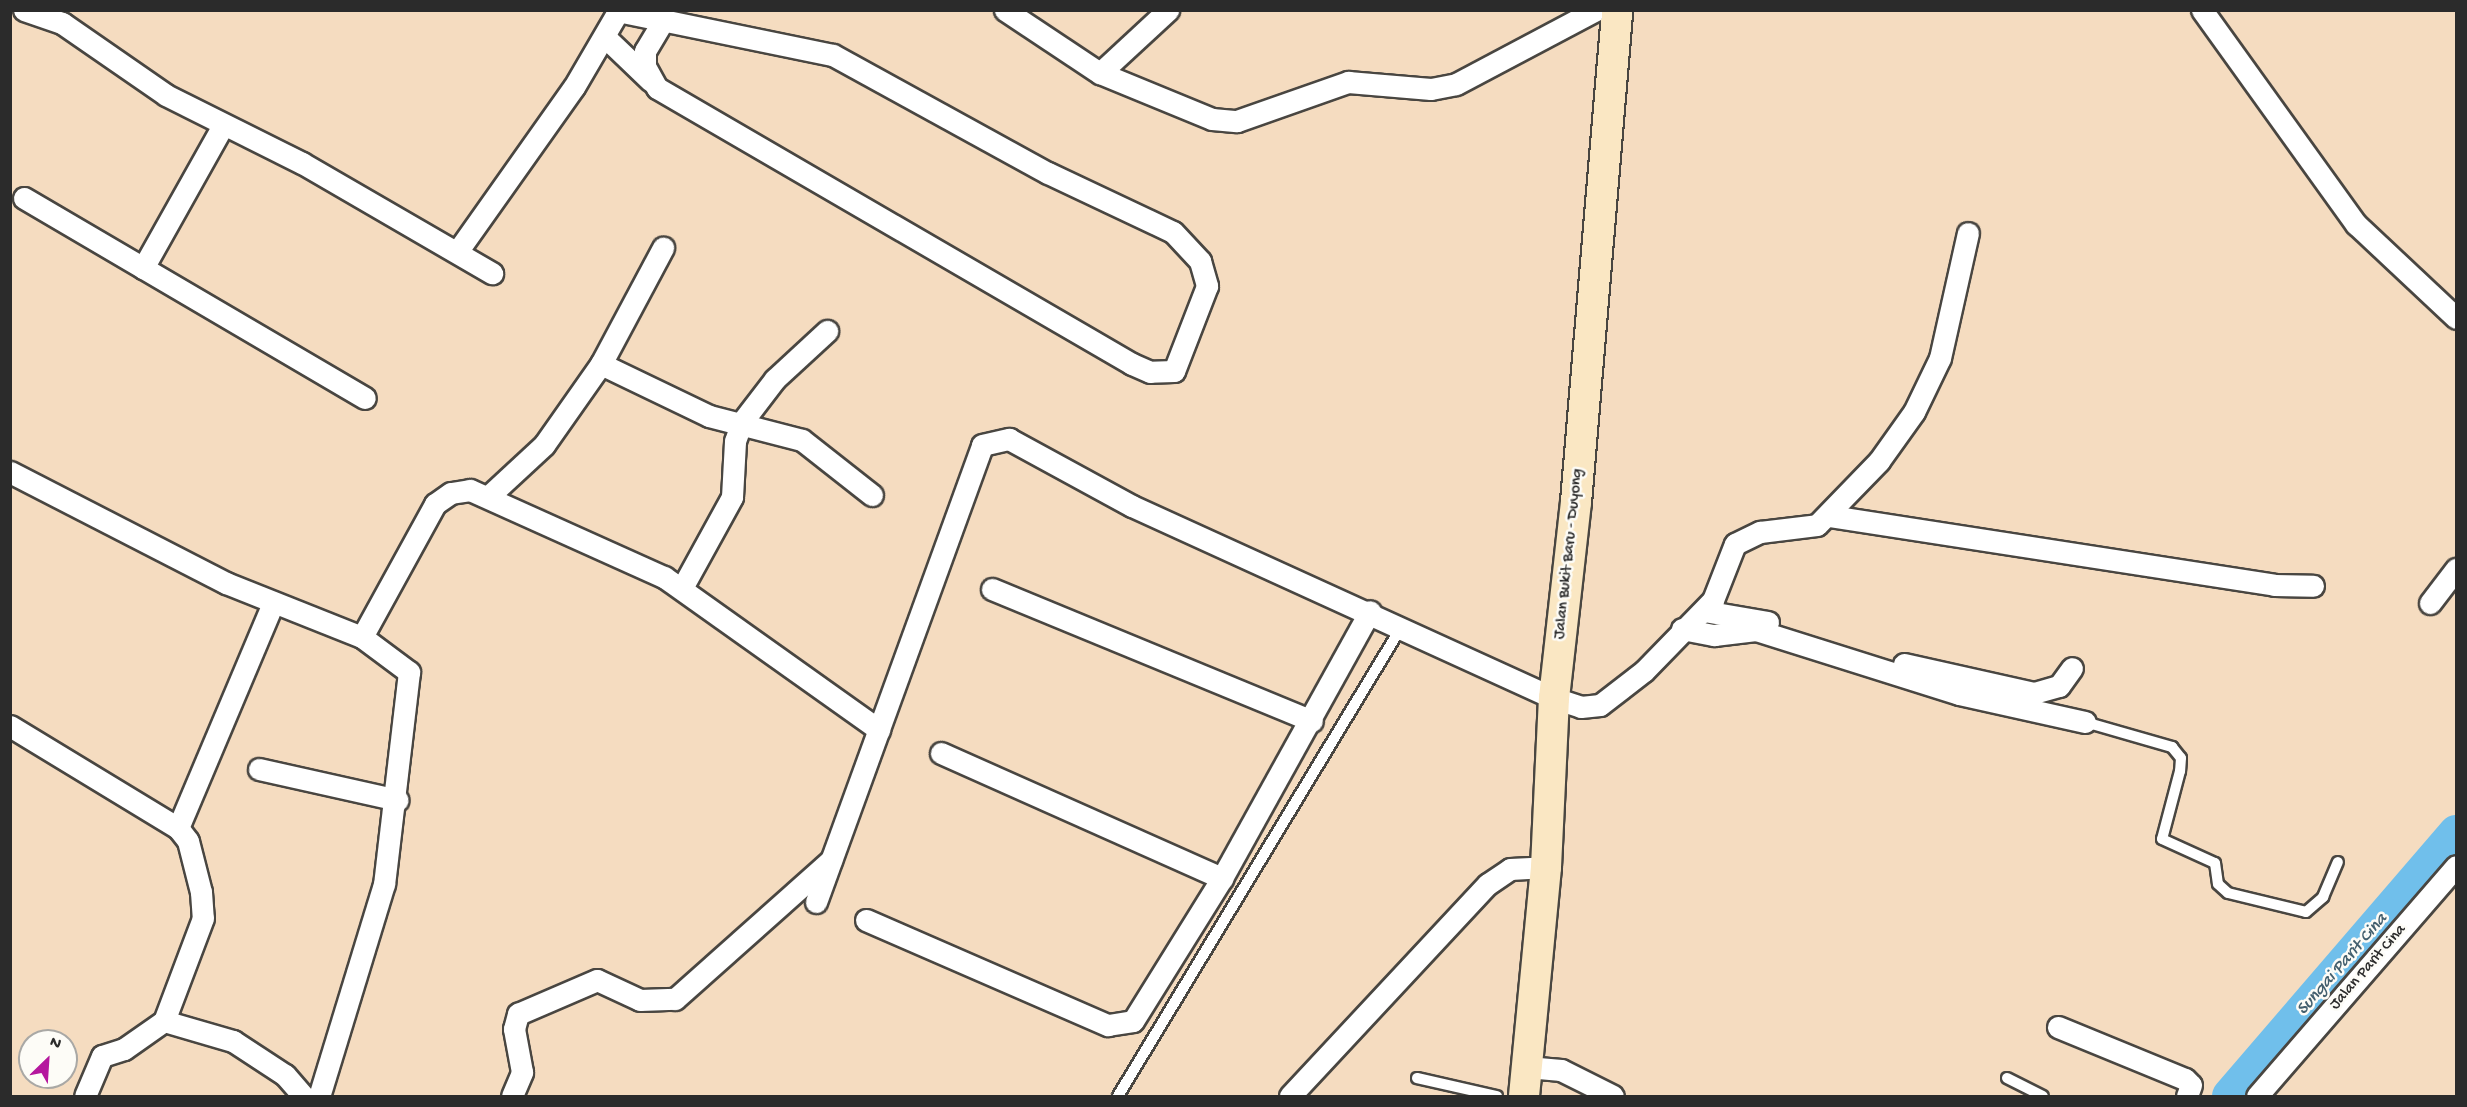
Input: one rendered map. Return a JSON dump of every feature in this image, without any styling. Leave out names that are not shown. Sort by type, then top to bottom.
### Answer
[{"type":"main road","name":"Jalan Bukit Baru - Duyong","points":[[1524,1096],[1546,867],[1554,698],[1577,490],[1617,10]]},
{"type":"street","points":[[24,10],[76,32],[166,96],[222,127],[302,163],[492,273]]},
{"type":"street","points":[[1005,10],[1100,73],[1202,116],[1237,121],[1348,82],[1431,89],[1456,84],[1596,10]]},
{"type":"street","points":[[1100,73],[1168,10]]},
{"type":"street","points":[[2202,10],[2356,225],[2457,318]]},
{"type":"street","points":[[457,252],[606,38],[619,11],[662,23],[682,22],[833,55],[1048,173],[1173,232],[1200,261],[1207,286],[1174,371],[1162,374],[1132,364],[657,87],[606,38]]},
{"type":"street","points":[[657,87],[645,66],[645,51],[662,23]]},
{"type":"street","points":[[143,268],[222,127]]},
{"type":"street","points":[[24,198],[365,398]]},
{"type":"street","points":[[816,902],[834,858],[974,456],[994,438],[1028,447],[1132,506],[1370,611],[1554,698],[1581,707],[1600,705],[1644,671],[1682,629],[1704,611],[1720,586],[1735,544],[1746,535],[1802,531],[1830,516],[1879,460],[1927,386],[1954,311],[1968,233]]},
{"type":"street","points":[[490,495],[544,445],[601,364],[663,248]]},
{"type":"street","points":[[681,588],[732,497],[735,441],[742,422],[769,386],[827,331]]},
{"type":"street","points":[[601,364],[709,417],[742,422],[802,440],[872,495]]},
{"type":"street","points":[[10,472],[145,545],[273,603],[362,637],[409,672],[398,800],[384,884],[319,1096]]},
{"type":"street","points":[[362,637],[435,504],[451,493],[490,495],[635,561],[681,588],[879,730]]},
{"type":"street","points":[[1830,516],[2274,585],[2313,586]]},
{"type":"street","points":[[2430,603],[2457,569]]},
{"type":"street","points":[[992,589],[1312,721]]},
{"type":"street","points":[[178,828],[273,603]]},
{"type":"street","points":[[866,920],[1099,1021],[1122,1026],[1143,1009],[1222,878],[1312,721],[1370,611]]},
{"type":"street","points":[[1704,611],[1735,613],[1894,662],[2016,691],[2048,692],[2072,668]]},
{"type":"street","points":[[1682,629],[1714,635],[1756,630],[1959,694],[2085,722]]},
{"type":"street","points":[[10,726],[178,828],[196,868],[203,918],[164,1021],[124,1049],[102,1056],[85,1096]]},
{"type":"street","points":[[941,753],[1222,878]]},
{"type":"street","points":[[259,769],[398,800]]},
{"type":"street","points":[[512,1096],[522,1072],[514,1029],[518,1014],[597,981],[640,1000],[675,999],[834,858]]},
{"type":"street","name":"Jalan Parit Cina","points":[[2257,1096],[2457,866]]},
{"type":"street","points":[[1290,1096],[1488,884],[1510,868],[1546,867]]},
{"type":"street","points":[[164,1021],[199,1028],[251,1051],[288,1078],[302,1096]]},
{"type":"street","points":[[2058,1027],[2185,1079],[2191,1085],[2187,1096]]},
{"type":"street","points":[[1527,1067],[1561,1070],[1613,1096]]},
{"type":"lane","points":[[1118,1096],[1402,626]]},
{"type":"lane","points":[[2085,722],[2172,747],[2181,758],[2180,771],[2162,839],[2216,863],[2218,884],[2228,893],[2306,912],[2322,897],[2338,862]]},
{"type":"lane","points":[[1417,1078],[1497,1096]]},
{"type":"lane","points":[[2007,1078],[2043,1096]]},
{"type":"waterway","name":"Sungai Parit Cina","points":[[2230,1096],[2456,833]]}]
